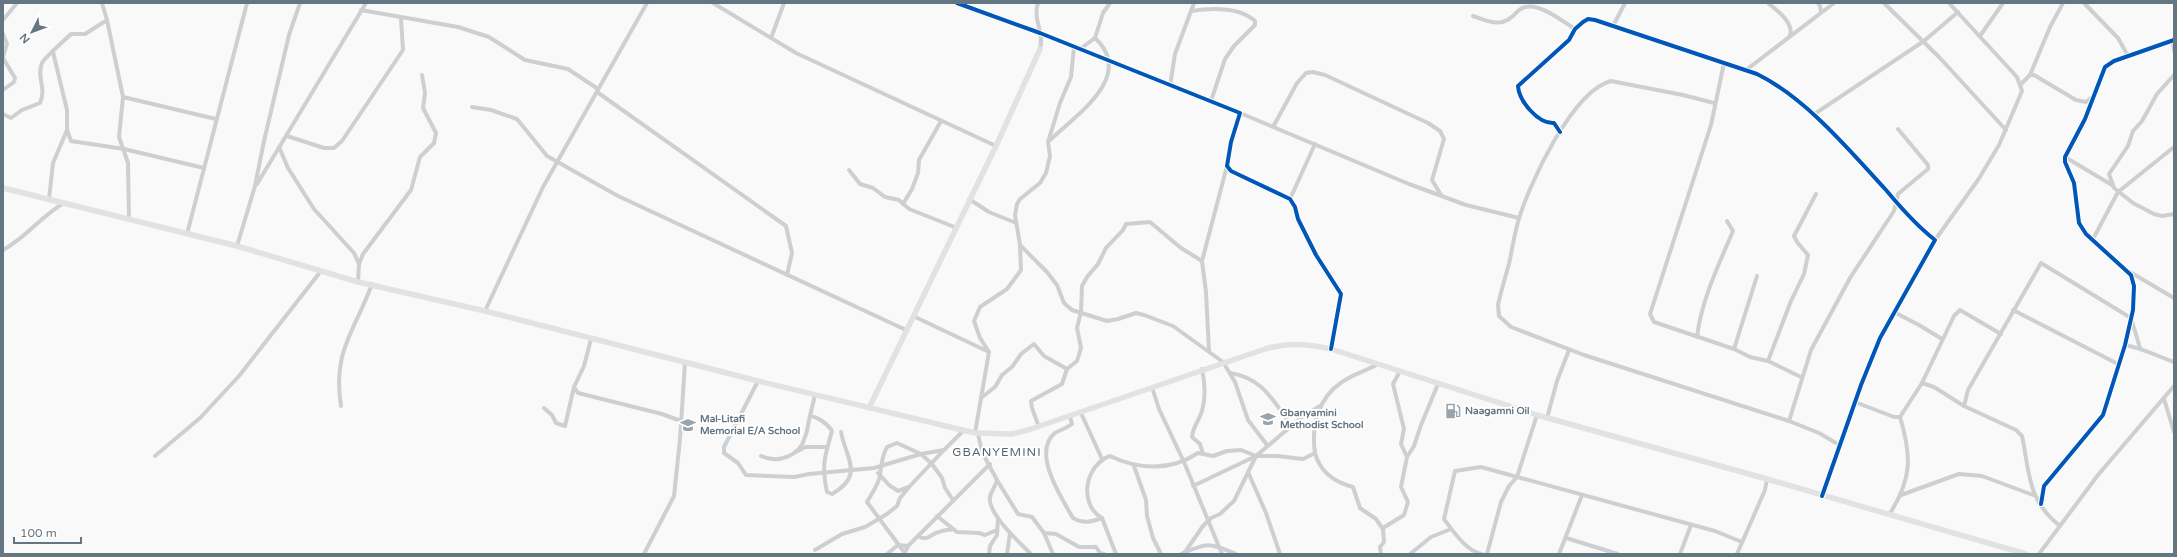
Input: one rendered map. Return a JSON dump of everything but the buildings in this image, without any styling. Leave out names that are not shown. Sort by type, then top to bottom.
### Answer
[{"type":"main road","points":[[868,408],[957,228],[969,199],[996,146],[1040,50]]},
{"type":"main road","points":[[3,188],[237,246],[358,282],[485,311],[685,363],[976,433],[1012,434],[1039,427],[1223,362],[1288,344],[1305,344],[1331,349],[1547,418],[1767,479],[2026,554]]},
{"type":"street","points":[[3,20],[17,3]]},
{"type":"street","points":[[102,3],[123,97],[119,137],[128,163],[129,220]]},
{"type":"street","points":[[187,234],[247,3]]},
{"type":"street","points":[[237,246],[256,186],[264,141],[289,35],[300,3]]},
{"type":"street","points":[[256,186],[287,136],[319,78],[366,3]]},
{"type":"street","points":[[485,311],[537,200],[647,3]]},
{"type":"street","points":[[713,3],[796,53],[996,146]]},
{"type":"street","points":[[771,38],[784,3]]},
{"type":"street","points":[[957,3],[1109,60],[1441,196],[1466,205],[1519,218]]},
{"type":"street","points":[[1038,3],[1036,19],[1042,44],[1040,50]]},
{"type":"street","points":[[1080,49],[1095,38],[1103,13],[1110,3]]},
{"type":"street","points":[[1170,86],[1175,54],[1194,3]]},
{"type":"street","points":[[1613,26],[1625,3]]},
{"type":"street","points":[[1768,3],[1790,25],[1795,27],[1802,26]]},
{"type":"street","points":[[1746,70],[1834,3]]},
{"type":"street","points":[[1884,3],[1924,41],[2006,130]]},
{"type":"street","points":[[1822,496],[1841,446],[1854,402],[1880,338],[1935,240],[1978,180],[2006,130],[2022,90],[2021,84],[2017,77],[1949,3]]},
{"type":"street","points":[[1980,36],[2003,3]]},
{"type":"street","points":[[2021,84],[2030,76],[2050,27],[2063,3]]},
{"type":"street","points":[[2084,3],[2118,38],[2128,56]]},
{"type":"street","points":[[1819,4],[1826,8]]},
{"type":"street","points":[[1819,4],[1821,12]]},
{"type":"street","points":[[1473,16],[1499,24],[1507,22],[1523,7],[1529,6],[1555,14],[1575,29]]},
{"type":"street","points":[[361,10],[458,27],[489,37],[525,60],[568,69],[786,226],[792,252],[787,275]]},
{"type":"street","points":[[1191,11],[1226,10],[1252,18],[1256,21],[1255,25],[1234,46],[1225,60],[1211,101]]},
{"type":"street","points":[[1813,115],[1924,41],[1958,12]]},
{"type":"street","points":[[287,136],[324,148],[334,148],[342,141],[403,50],[401,18]]},
{"type":"street","points":[[1560,132],[1554,123],[1543,122],[1536,117],[1518,91],[1518,86],[1568,40],[1575,29],[1588,19],[1613,26],[1746,70],[1777,85],[1813,115],[1845,146],[1896,202],[1935,240]]},
{"type":"street","points":[[3,114],[11,118],[22,110],[40,103],[44,95],[40,79],[42,63],[71,34],[85,34],[107,20]]},
{"type":"street","points":[[1790,25],[1790,35]]},
{"type":"street","points":[[3,34],[7,44],[3,58],[15,78],[14,82],[3,90]]},
{"type":"street","points":[[1048,142],[1096,96],[1106,84],[1110,70],[1109,60],[1102,44],[1095,38]]},
{"type":"street","points":[[2174,51],[2174,40],[2114,61],[2105,67],[2083,123],[2065,157],[2064,162],[2074,183],[2079,223],[2093,239],[2127,270],[2174,298]]},
{"type":"street","points":[[1053,554],[1044,534],[1032,517],[1018,514],[1013,509],[990,464],[982,452],[976,433],[989,352],[980,338],[974,321],[980,307],[1007,289],[1021,270],[1022,262],[1015,211],[1020,199],[1040,183],[1046,173],[1050,156],[1048,142],[1060,103],[1071,77],[1074,47]]},
{"type":"street","points":[[53,52],[67,110],[67,130],[71,141],[124,149],[204,168]]},
{"type":"street","points":[[1724,63],[1714,103],[1711,125],[1650,314],[1654,322],[1734,349],[1750,357],[1768,361],[1801,377]]},
{"type":"street","points":[[1273,126],[1302,76],[1313,72],[1325,75],[1428,123],[1440,131],[1444,139],[1432,180],[1441,196]]},
{"type":"street","points":[[358,282],[359,264],[363,254],[411,190],[420,158],[434,143],[436,133],[423,108],[425,93],[422,75]]},
{"type":"street","points":[[2030,76],[2034,75],[2080,102],[2086,102],[2092,97]]},
{"type":"street","points":[[2112,185],[2109,174],[2128,146],[2133,131],[2142,121],[2157,94],[2174,75]]},
{"type":"street","points":[[1714,103],[1683,95],[1611,81],[1601,86],[1582,102],[1560,132],[1540,167],[1519,218],[1498,305],[1499,316],[1511,327],[1569,350],[1789,421],[1819,433],[1841,446]]},
{"type":"street","points":[[123,97],[216,119]]},
{"type":"street","points":[[472,107],[491,110],[517,119],[547,156],[618,196],[906,330]]},
{"type":"street","points":[[1209,351],[1206,292],[1202,261],[1227,166],[1231,142],[1240,113]]},
{"type":"street","points":[[903,204],[912,190],[918,173],[919,160],[941,121]]},
{"type":"street","points":[[1789,421],[1801,377],[1811,350],[1850,278],[1890,218],[1898,194],[1928,167],[1898,129]]},
{"type":"street","points":[[49,199],[53,163],[67,130]]},
{"type":"street","points":[[1290,199],[1315,144]]},
{"type":"street","points":[[2093,239],[2118,192],[2174,146]]},
{"type":"street","points":[[279,147],[288,168],[314,209],[354,252],[359,264]]},
{"type":"street","points":[[2065,157],[2112,185],[2118,192],[2154,214],[2162,216],[2174,214]]},
{"type":"street","points":[[1227,166],[1231,171],[1290,199],[1295,207],[1298,219],[1321,264],[1340,290],[1340,305],[1331,349]]},
{"type":"street","points":[[849,170],[860,184],[909,208],[957,228]]},
{"type":"street","points":[[1768,361],[1807,263],[1808,254],[1797,242],[1794,236],[1816,194]]},
{"type":"street","points":[[969,199],[989,212],[1016,223]]},
{"type":"street","points":[[3,250],[16,243],[54,209],[64,203]]},
{"type":"street","points":[[1697,337],[1698,327],[1715,276],[1733,231],[1727,221]]},
{"type":"street","points":[[1039,427],[1032,408],[1032,402],[1062,384],[1067,368],[1077,361],[1081,348],[1077,328],[1081,312],[1082,286],[1085,280],[1096,268],[1106,248],[1129,222],[1150,222],[1180,248],[1202,261]]},
{"type":"street","points":[[1020,245],[1047,272],[1057,285],[1064,303],[1072,310],[1107,320],[1118,319],[1136,313],[1144,315],[1173,326],[1223,362],[1230,373],[1248,420],[1267,445]]},
{"type":"street","points":[[1964,406],[1968,390],[2041,264],[2131,318],[2140,348]]},
{"type":"street","points":[[2041,504],[2044,486],[2103,414],[2125,345],[2131,318],[2134,286],[2127,270]]},
{"type":"street","points":[[155,456],[200,418],[239,376],[320,271]]},
{"type":"street","points":[[1734,349],[1757,276]]},
{"type":"street","points":[[341,406],[338,386],[343,348],[354,323],[364,307],[372,284]]},
{"type":"street","points":[[1854,402],[1894,417],[1900,416],[1922,382],[1954,316],[1960,310],[2001,334]]},
{"type":"street","points":[[2013,310],[2118,364]]},
{"type":"street","points":[[1894,312],[1920,325],[1942,339]]},
{"type":"street","points":[[913,316],[989,352]]},
{"type":"street","points":[[544,408],[552,415],[556,423],[565,426],[574,387],[584,366],[591,339]]},
{"type":"street","points":[[981,398],[995,388],[1002,375],[1012,367],[1021,354],[1034,344],[1044,356],[1067,368]]},
{"type":"street","points":[[2125,345],[2140,348],[2150,354],[2174,362]]},
{"type":"street","points":[[1547,418],[1557,381],[1569,350]]},
{"type":"street","points":[[644,554],[674,496],[685,363]]},
{"type":"street","points":[[1378,364],[1341,382],[1328,394],[1320,406],[1314,427],[1315,453],[1318,464],[1332,478],[1353,487],[1360,508],[1376,519],[1383,528],[1384,542],[1380,547],[1381,554]]},
{"type":"street","points":[[1202,369],[1205,388],[1202,411],[1193,427],[1192,437],[1200,444],[1203,454]]},
{"type":"street","points":[[1400,371],[1393,384],[1404,429],[1401,444],[1407,457]]},
{"type":"street","points":[[1230,373],[1242,375],[1257,382],[1292,425]]},
{"type":"street","points":[[758,381],[724,447],[724,453],[738,464],[746,475],[794,477],[809,474],[823,474],[874,468],[921,454],[944,450]]},
{"type":"street","points":[[1922,382],[1934,387],[1964,406],[2016,430],[2022,436],[2033,495]]},
{"type":"street","points":[[1383,528],[1404,515],[1408,502],[1401,487],[1407,457],[1414,446],[1421,424],[1438,384]]},
{"type":"street","points":[[2039,554],[2098,475],[2174,386]]},
{"type":"street","points":[[574,387],[578,393],[662,414],[681,421]]},
{"type":"street","points":[[1152,387],[1159,409],[1184,462],[1220,546],[1222,554]]},
{"type":"street","points":[[795,452],[804,440],[815,395]]},
{"type":"street","points":[[2164,399],[2174,432]]},
{"type":"street","points":[[1183,553],[1208,521],[1220,514],[1234,501],[1256,456],[1292,425],[1320,406]]},
{"type":"street","points":[[1081,413],[1102,459]]},
{"type":"street","points":[[1487,554],[1501,502],[1509,486],[1517,478],[1537,415]]},
{"type":"street","points":[[810,416],[830,426],[832,431],[826,447],[823,474],[827,492],[832,494],[843,488],[849,479],[850,458],[843,444],[841,432]]},
{"type":"street","points":[[1070,416],[1072,424],[1055,434],[1049,442],[1047,457],[1049,471],[1073,518],[1079,521],[1090,522],[1102,518]]},
{"type":"street","points":[[1889,515],[1901,495],[1906,482],[1909,464],[1905,433],[1900,416]]},
{"type":"street","points":[[815,550],[842,534],[865,527],[898,506],[900,498],[909,486],[963,431]]},
{"type":"street","points":[[953,500],[945,488],[942,478],[932,464],[921,454],[897,443],[887,447],[879,466],[880,474],[867,502],[904,553],[908,546],[990,464]]},
{"type":"street","points":[[762,456],[767,459],[779,460],[805,447],[826,447]]},
{"type":"street","points":[[1116,554],[1102,518],[1089,506],[1086,490],[1096,466],[1102,459],[1110,456],[1134,466],[1165,467],[1184,462],[1198,453],[1213,456],[1227,450],[1241,450],[1256,456],[1277,456],[1303,459],[1315,453]]},
{"type":"street","points":[[1193,486],[1256,456]]},
{"type":"street","points":[[1134,466],[1146,500],[1147,516],[1153,538],[1161,554]]},
{"type":"street","points":[[1482,554],[1476,553],[1451,529],[1444,518],[1455,471],[1481,467],[1715,531],[1742,542]]},
{"type":"street","points":[[874,468],[888,485],[898,491],[909,486]]},
{"type":"street","points":[[1248,472],[1266,513],[1280,554]]},
{"type":"street","points":[[1901,495],[1960,474],[1982,476],[2033,495],[2041,504],[2044,512],[2060,526]]},
{"type":"street","points":[[1737,554],[1765,490],[1767,479]]},
{"type":"street","points":[[997,480],[990,498],[998,518],[1010,533],[1031,554]]},
{"type":"street","points":[[1559,554],[1582,494]]},
{"type":"street","points":[[937,516],[958,532],[985,535],[997,530]]},
{"type":"street","points":[[988,554],[990,546],[997,536],[998,518]]},
{"type":"street","points":[[1680,554],[1692,525]]},
{"type":"street","points":[[918,536],[922,539],[928,539],[938,532],[953,529]]},
{"type":"street","points":[[1410,554],[1431,537],[1451,529]]},
{"type":"street","points":[[1007,554],[1010,533]]},
{"type":"street","points":[[1044,534],[1056,534],[1079,547],[1096,546],[1100,553],[1104,554]]},
{"type":"street","points":[[1566,538],[1618,554]]},
{"type":"street","points":[[887,554],[898,545],[908,546]]},
{"type":"street","points":[[1183,553],[1205,546],[1220,546],[1236,554]]},
{"type":"cycle path","points":[[957,3],[1040,33],[1240,113],[1231,142],[1227,166],[1231,171],[1290,199],[1295,207],[1298,219],[1316,255],[1341,294],[1331,349]]},
{"type":"cycle path","points":[[1560,132],[1554,123],[1542,120],[1530,110],[1522,98],[1518,86],[1569,40],[1575,29],[1583,22],[1588,19],[1595,20],[1757,74],[1775,84],[1793,97],[1826,126],[1909,216],[1935,240],[1880,338],[1861,385],[1822,496]]},
{"type":"cycle path","points":[[2041,504],[2044,486],[2103,415],[2125,345],[2133,310],[2134,286],[2131,275],[2086,234],[2079,223],[2074,183],[2065,162],[2065,157],[2085,119],[2105,67],[2114,61],[2174,40]]},
{"type":"place","name":"Naagamni Oil","points":[[1453,411]]},
{"type":"place","name":"Gbanyamini Methodist School","points":[[1268,419]]},
{"type":"place","name":"Mal-Litafi Memorial E/A School","points":[[688,425]]},
{"type":"district","name":"GBANYEMINI","points":[[997,452]]}]
